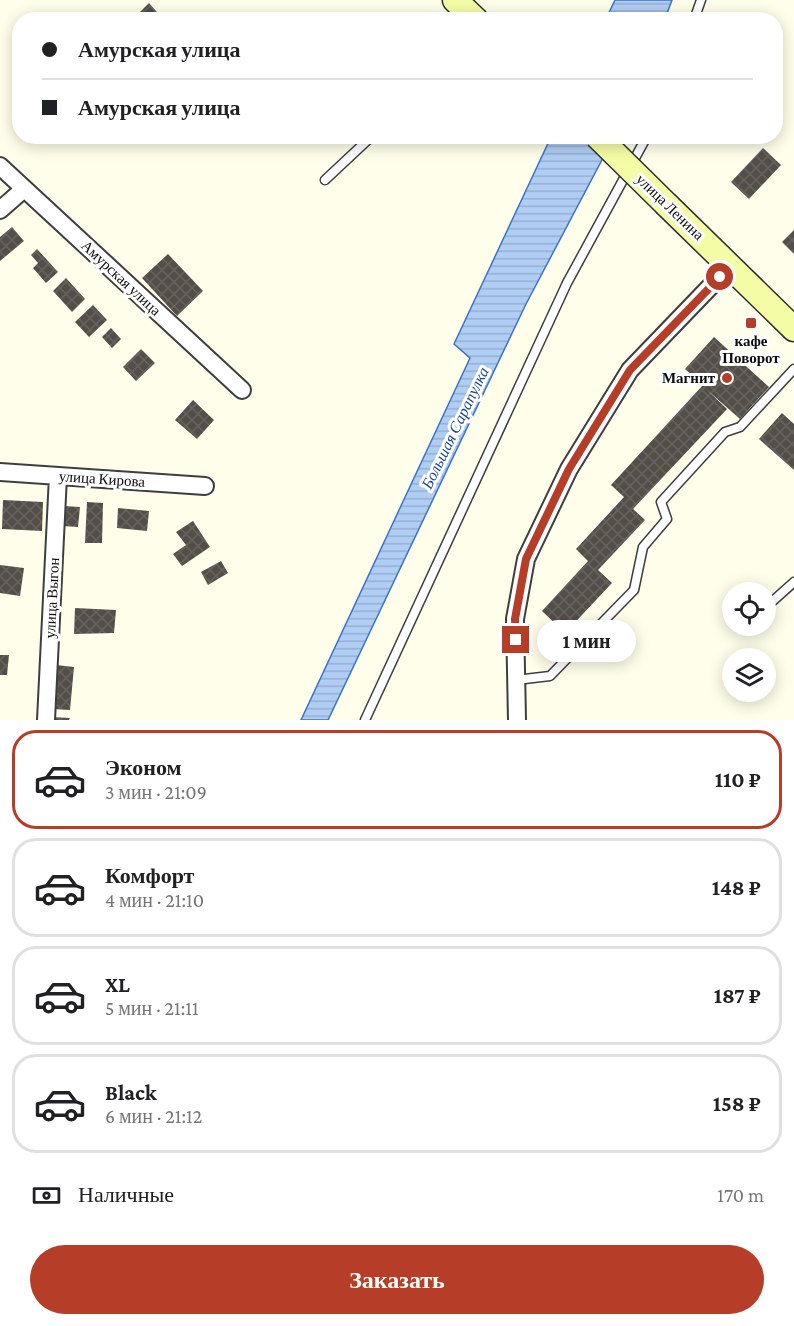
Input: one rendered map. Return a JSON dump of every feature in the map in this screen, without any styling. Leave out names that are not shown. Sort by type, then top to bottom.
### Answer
[{"type":"main road","points":[[455,0],[468,12]]},
{"type":"main road","name":"улица Ленина","points":[[605,144],[794,329]]},
{"type":"street","name":"Амурская улица","points":[[0,166],[242,390]]},
{"type":"street","points":[[0,210],[24,189]]},
{"type":"street","points":[[517,720],[515,619],[526,559],[569,469],[630,370],[730,266]]},
{"type":"street","name":"улица Кирова","points":[[0,472],[205,486]]},
{"type":"street","name":"улица Выгон","points":[[46,720],[58,477]]},
{"type":"lane","points":[[325,180],[363,144]]},
{"type":"lane","points":[[365,720],[567,283],[643,144]]},
{"type":"lane","points":[[516,680],[550,676],[634,590],[644,547],[667,519],[661,502],[726,432],[740,427],[794,369]]},
{"type":"lane","points":[[776,598],[794,582]]},
{"type":"water","points":[[615,0],[672,0],[668,12],[609,12]]},
{"type":"water","name":"Большая Сарапулка","points":[[548,144],[610,144],[526,304],[328,720],[301,720],[470,358],[454,344]]},
{"type":"building","points":[[149,3],[157,12],[140,12]]},
{"type":"building","points":[[763,148],[781,165],[749,199],[731,182]]},
{"type":"building","points":[[12,227],[24,241],[0,261],[0,237]]},
{"type":"building","points":[[794,230],[794,254],[782,242]]},
{"type":"building","points":[[37,249],[58,272],[46,283],[33,268],[38,263],[31,255]]},
{"type":"building","points":[[168,254],[203,291],[177,316],[142,278]]},
{"type":"building","points":[[66,278],[85,299],[72,312],[53,291]]},
{"type":"building","points":[[93,305],[107,320],[89,337],[75,322]]},
{"type":"building","points":[[111,328],[121,339],[112,348],[102,337]]},
{"type":"building","points":[[714,337],[769,387],[740,419],[706,389],[727,409],[633,509],[645,520],[598,570],[612,583],[565,633],[542,611],[588,561],[576,549],[624,497],[611,485],[703,385],[685,369]]},
{"type":"building","points":[[141,349],[155,363],[136,381],[123,367]]},
{"type":"building","points":[[193,400],[214,420],[197,439],[175,420]]},
{"type":"building","points":[[782,413],[794,424],[794,470],[759,439]]},
{"type":"building","points":[[3,500],[43,502],[42,531],[2,529]]},
{"type":"building","points":[[87,502],[103,503],[102,543],[85,543]]},
{"type":"building","points":[[64,506],[80,507],[78,527],[62,526]]},
{"type":"building","points":[[118,508],[149,511],[147,531],[117,528]]},
{"type":"building","points":[[193,521],[210,547],[182,566],[173,554],[186,545],[176,532]]},
{"type":"building","points":[[221,561],[228,573],[208,585],[201,572]]},
{"type":"building","points":[[0,565],[24,568],[20,596],[0,593]]},
{"type":"building","points":[[75,608],[116,610],[114,633],[74,634]]},
{"type":"building","points":[[0,655],[9,655],[7,675],[0,675]]},
{"type":"building","points":[[56,665],[74,667],[70,710],[52,709]]},
{"type":"building","points":[[52,717],[70,718],[69,720],[52,720]]},
{"type":"place","name":"кафе Поворот","points":[[751,323]]},
{"type":"place","name":"Магнит","points":[[727,378]]},
{"type":"route","points":[[516,640],[515,619],[526,559],[569,469],[630,370],[720,277]]}]
